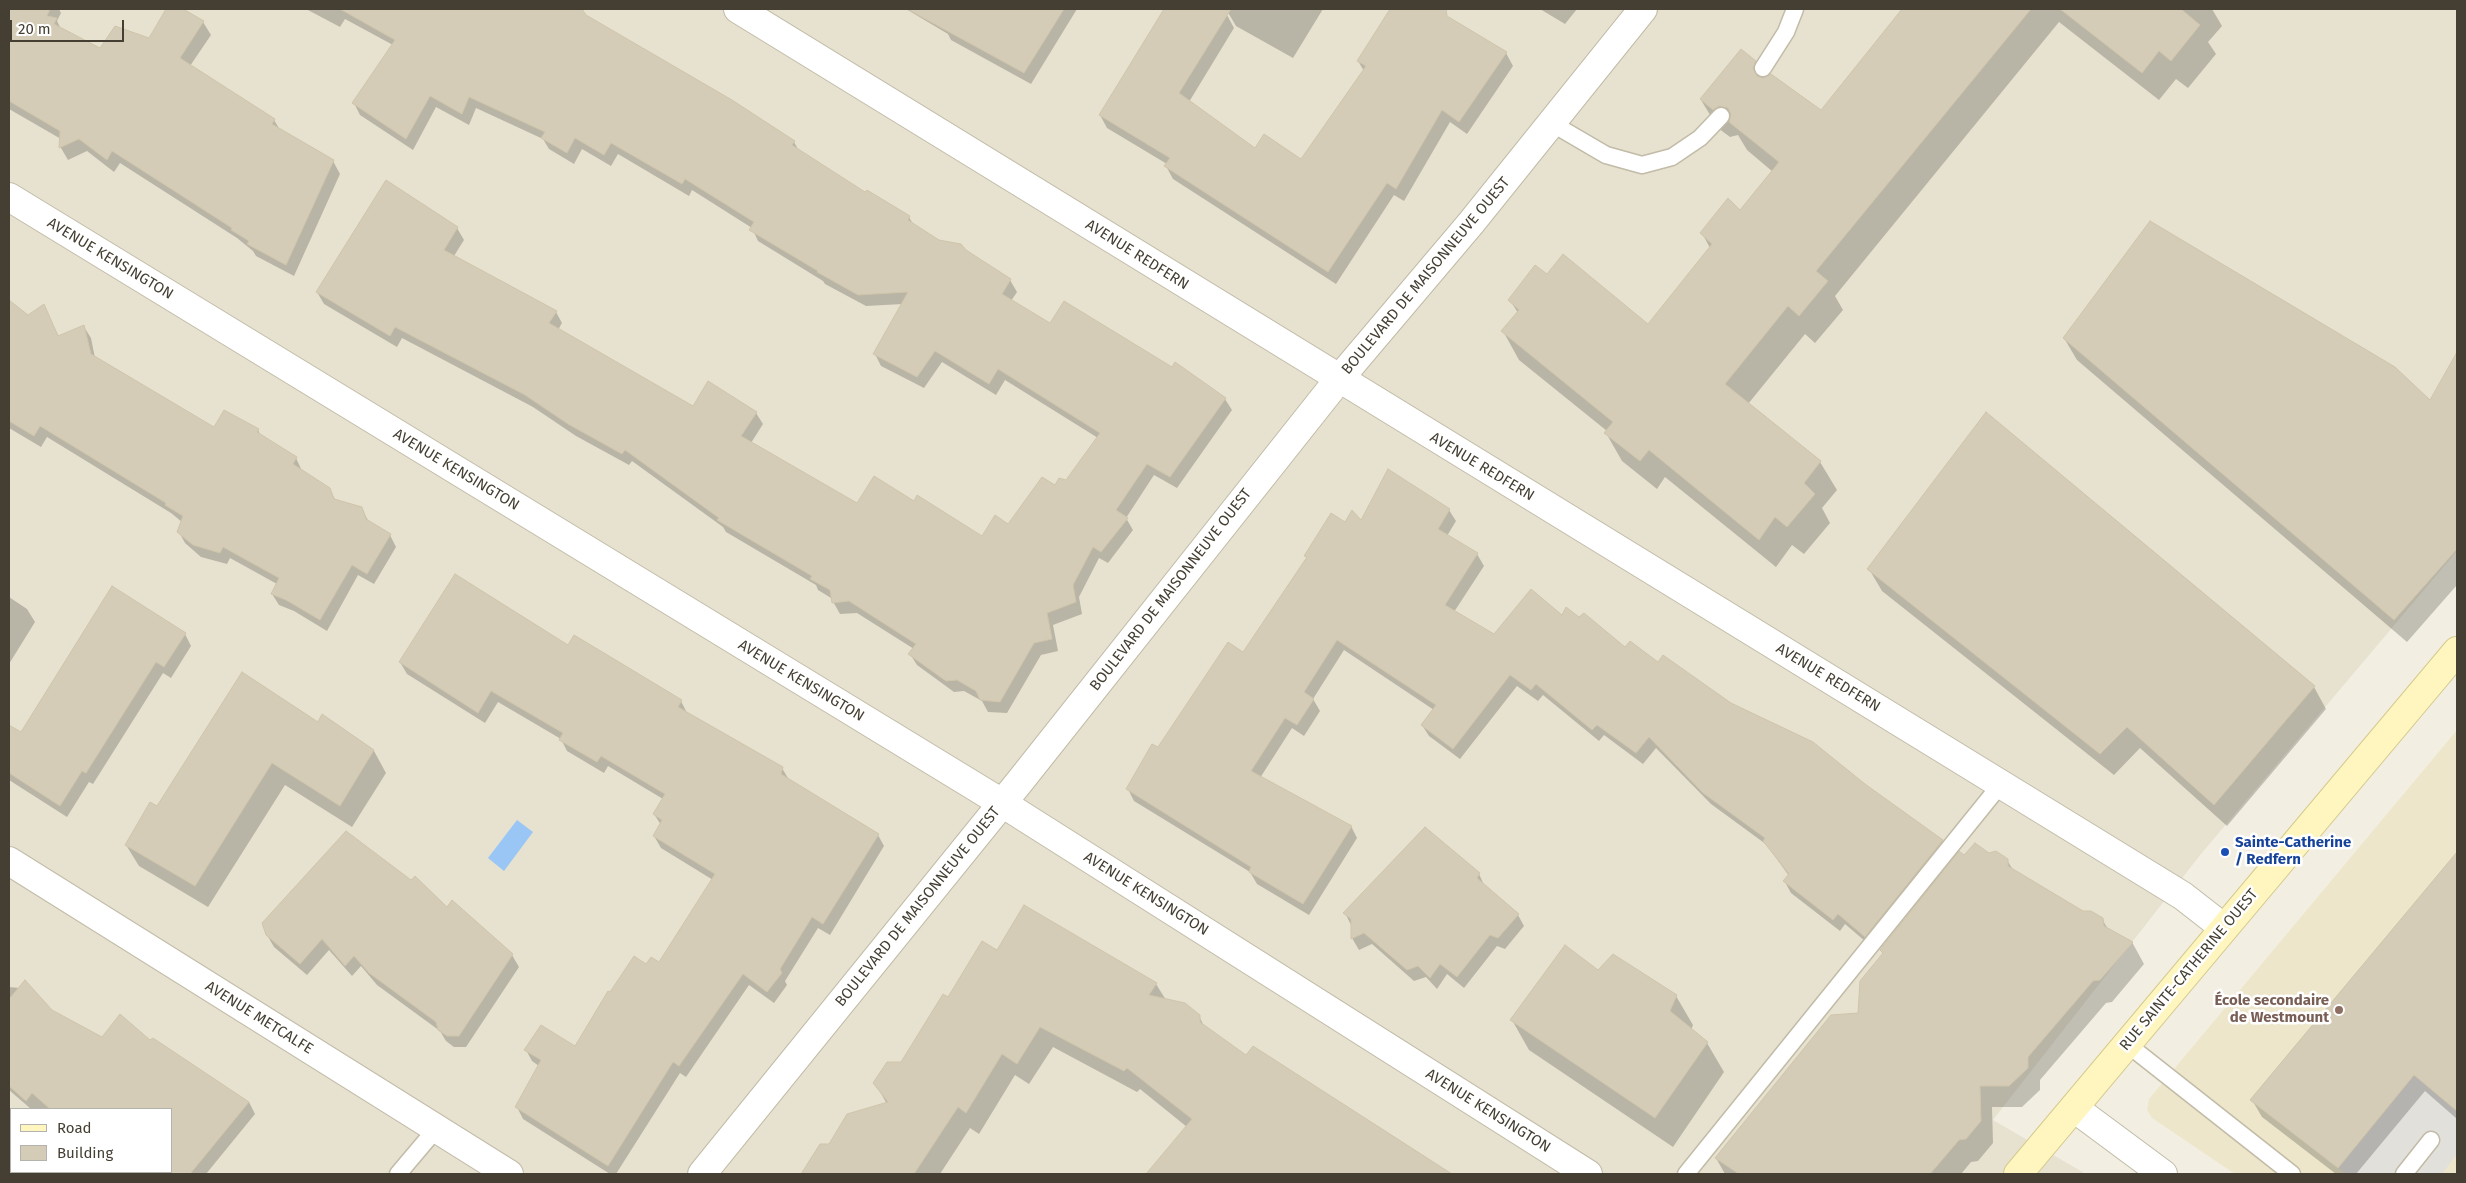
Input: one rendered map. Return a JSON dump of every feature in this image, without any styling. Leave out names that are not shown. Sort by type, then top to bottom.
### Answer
[{"type":"main road","name":"RUE SAINTE-CATHERINE OUEST","points":[[2018,1174],[2457,651]]},
{"type":"street","name":"AVENUE REDFERN","points":[[738,9],[2183,896],[2224,928]]},
{"type":"street","name":"BOULEVARD DE MAISONNEUVE OUEST","points":[[702,1174],[1002,803],[1339,379],[1553,124],[1643,9]]},
{"type":"street","name":"AVENUE KENSINGTON","points":[[9,197],[1002,803],[1588,1174]]},
{"type":"street","name":"AVENUE METCALFE","points":[[9,861],[510,1174]]},
{"type":"street","points":[[2074,1108],[2162,1174]]},
{"type":"lane","points":[[1763,68],[1786,32],[1795,9]]},
{"type":"lane","points":[[1553,124],[1606,155],[1642,165],[1672,157],[1700,138],[1721,116]]},
{"type":"lane","points":[[1686,1174],[2001,784]]},
{"type":"lane","points":[[2127,1044],[2292,1174]]},
{"type":"lane","points":[[398,1174],[436,1129]]},
{"type":"lane","points":[[2404,1174],[2431,1140]]},
{"type":"shaded area","points":[[9,9],[2457,9],[2457,551],[2201,854],[1993,1120],[2086,1174],[9,1174]]},
{"type":"shaded area","name":"École secondaire de Westmount","points":[[2457,730],[2457,1174],[2235,1174],[2152,1118],[2147,1110],[2149,1099]]},
{"type":"shaded area","points":[[2414,1075],[2457,1111],[2457,1154],[2442,1174],[2347,1174],[2338,1168]]},
{"type":"water","points":[[517,820],[533,832],[504,871],[488,858]]},
{"type":"building","points":[[9,9],[50,9],[47,16],[57,18],[54,24],[100,48],[115,26],[149,38],[166,9],[183,9],[204,21],[180,58],[275,119],[272,124],[334,160],[286,265],[247,244],[249,241],[231,230],[232,228],[112,151],[107,160],[79,139],[59,148],[60,131],[9,101]]},
{"type":"building","points":[[340,9],[582,9],[586,15],[732,100],[795,141],[792,145],[865,192],[867,190],[910,216],[908,220],[939,240],[961,244],[966,250],[1011,279],[1002,294],[1050,323],[1064,301],[1172,367],[1175,362],[1226,398],[1170,477],[1147,464],[1116,510],[1128,518],[1101,552],[1093,547],[1073,585],[1076,602],[1047,613],[1052,639],[1034,643],[1000,702],[980,700],[976,691],[957,680],[946,681],[908,654],[916,644],[849,601],[832,603],[830,590],[810,579],[812,576],[717,520],[719,518],[625,450],[622,454],[568,424],[525,395],[395,327],[390,336],[316,292],[386,180],[458,227],[444,250],[557,311],[549,323],[693,406],[708,381],[757,412],[741,436],[857,503],[874,476],[914,501],[917,495],[982,536],[995,515],[1008,524],[1042,477],[1055,485],[1059,478],[1066,480],[1100,433],[998,369],[989,384],[935,351],[917,377],[873,354],[908,292],[858,295],[749,230],[754,222],[685,179],[682,184],[611,143],[604,155],[575,138],[567,153],[541,138],[545,132],[469,97],[462,114],[430,96],[406,139],[352,103],[395,40]]},
{"type":"building","points":[[907,9],[1064,9],[1024,73]]},
{"type":"building","points":[[1164,9],[1231,9],[1179,93],[1255,148],[1264,134],[1301,159],[1366,66],[1357,61],[1390,9],[1446,9],[1447,16],[1507,52],[1459,122],[1442,110],[1396,189],[1387,183],[1328,272],[1164,166],[1170,158],[1099,115]]},
{"type":"building","points":[[1902,9],[2031,9],[1816,271],[1828,281],[1799,316],[1788,306],[1725,384],[1821,461],[1804,483],[1815,494],[1787,527],[1775,517],[1759,540],[1649,450],[1640,461],[1604,433],[1613,422],[1501,331],[1519,310],[1508,300],[1535,265],[1547,274],[1563,254],[1648,324],[1712,244],[1700,233],[1728,198],[1740,210],[1779,162],[1729,122],[1731,114],[1728,108],[1719,106],[1713,110],[1700,99],[1741,49],[1756,61],[1753,68],[1757,76],[1763,78],[1771,74],[1821,110]]},
{"type":"building","points":[[2060,9],[2181,9],[2200,25],[2171,61],[2159,51],[2142,73]]},
{"type":"building","points":[[2150,221],[2395,367],[2430,400],[2457,352],[2457,549],[2394,620],[2063,338]]},
{"type":"building","points":[[9,300],[28,315],[44,304],[58,336],[84,325],[91,354],[214,427],[224,410],[259,429],[257,432],[297,457],[293,464],[330,488],[334,499],[362,507],[366,519],[391,534],[367,574],[352,565],[320,620],[286,600],[271,594],[279,578],[223,547],[220,553],[193,545],[177,532],[183,516],[165,505],[166,503],[40,426],[34,436],[9,421]]},
{"type":"building","points":[[1986,412],[2315,686],[2214,805],[2127,727],[2100,754],[1867,569]]},
{"type":"building","points":[[1388,469],[1450,509],[1438,529],[1478,553],[1445,605],[1494,634],[1531,589],[1562,615],[1566,607],[1579,617],[1584,613],[1625,647],[1630,641],[1658,662],[1663,655],[1731,703],[1813,742],[1865,784],[1943,840],[1865,937],[1838,914],[1833,920],[1783,881],[1789,874],[1763,841],[1765,838],[1703,793],[1649,737],[1636,753],[1597,725],[1592,730],[1536,684],[1531,690],[1510,675],[1453,749],[1421,725],[1436,705],[1337,640],[1304,692],[1314,699],[1297,725],[1285,718],[1251,771],[1352,826],[1303,904],[1249,872],[1251,867],[1126,789],[1152,744],[1158,747],[1228,642],[1243,652],[1307,557],[1304,556],[1331,513],[1345,522],[1352,510],[1361,520]]},
{"type":"building","points":[[455,574],[568,645],[574,635],[682,700],[678,707],[783,767],[781,774],[879,834],[823,924],[812,917],[780,969],[782,973],[767,992],[743,974],[679,1066],[673,1062],[608,1166],[515,1107],[541,1060],[524,1050],[541,1025],[575,1046],[608,991],[610,992],[634,956],[646,964],[651,957],[659,962],[715,874],[653,836],[662,820],[653,814],[665,794],[601,756],[597,762],[559,740],[563,733],[491,691],[478,713],[399,662]]},
{"type":"building","points":[[112,586],[186,633],[164,667],[156,662],[86,773],[82,771],[60,806],[9,773],[9,725],[21,732]]},
{"type":"building","points":[[242,672],[318,722],[322,714],[374,750],[340,806],[272,763],[195,886],[125,845],[150,802],[157,806]]},
{"type":"building","points":[[1425,827],[1480,873],[1477,878],[1519,914],[1498,938],[1490,935],[1457,977],[1440,964],[1430,978],[1418,966],[1407,970],[1364,933],[1351,939],[1351,919],[1343,913]]},
{"type":"building","points":[[346,831],[411,880],[415,876],[447,907],[452,900],[513,954],[459,1036],[447,1036],[438,1030],[436,1022],[369,973],[354,956],[345,966],[322,939],[300,964],[266,935],[262,923]]},
{"type":"building","points":[[1975,843],[1989,853],[1996,851],[2008,859],[2008,866],[2083,911],[2091,911],[2103,918],[2104,926],[2133,942],[2100,980],[2093,981],[2028,1057],[2028,1068],[2009,1086],[1980,1086],[1981,1121],[1966,1139],[1959,1140],[1930,1174],[1739,1174],[1715,1158],[1831,1015],[1858,1013],[1860,981],[1883,953],[1880,950],[1959,851],[1964,855]]},
{"type":"building","points":[[2457,852],[2457,1111],[2414,1075],[2338,1168],[2250,1100]]},
{"type":"building","points":[[1024,905],[1157,983],[1149,995],[1185,1003],[1200,1015],[1200,1022],[1246,1055],[1253,1046],[1452,1174],[1146,1174],[1192,1119],[1127,1068],[1124,1071],[1040,1027],[1017,1064],[1002,1054],[966,1113],[958,1107],[914,1174],[801,1174],[820,1144],[829,1144],[847,1114],[888,1102],[873,1083],[887,1062],[901,1062],[943,994],[948,997],[982,941],[997,950]]},
{"type":"building","points":[[1565,945],[1598,970],[1613,954],[1677,995],[1670,1011],[1708,1042],[1655,1118],[1510,1020]]},
{"type":"building","points":[[25,980],[52,1010],[102,1037],[120,1014],[150,1040],[153,1038],[249,1102],[190,1174],[171,1174],[172,1108],[49,1108],[32,1093],[26,1101],[9,1086],[9,999]]},
{"type":"place","name":"Sainte-Catherine / Redfern","points":[[2225,852]]},
{"type":"place","name":"École secondaire de Westmount","points":[[2339,1010]]}]
